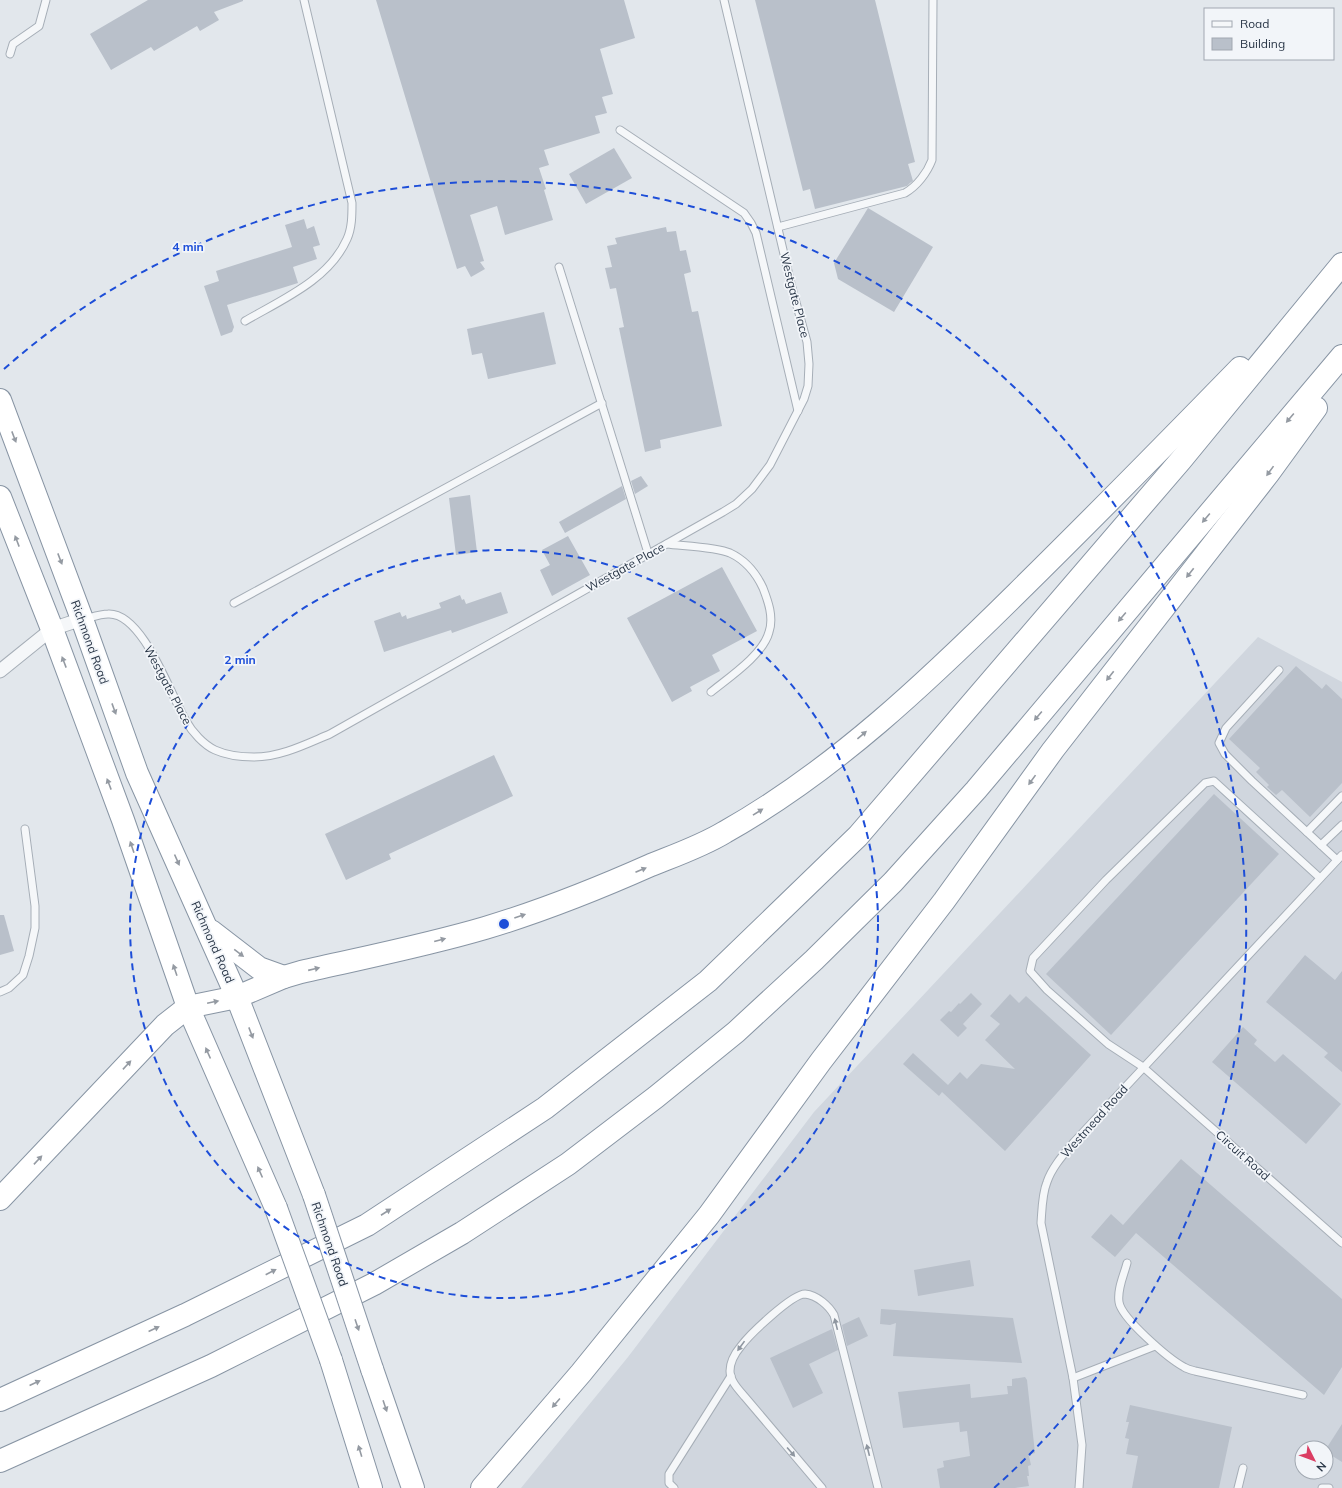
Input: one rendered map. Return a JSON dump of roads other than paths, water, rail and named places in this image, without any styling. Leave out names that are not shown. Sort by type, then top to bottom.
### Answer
[{"type":"highway","points":[[0,1199],[165,1025],[188,1007],[237,996],[284,977],[301,972],[431,943],[483,928],[565,901],[722,834],[789,793],[845,750],[898,705],[981,629],[1132,480],[1274,334],[1342,258]]},
{"type":"highway","points":[[0,1400],[185,1315],[366,1224],[545,1108],[708,981],[858,836],[1181,460],[1342,264]]},
{"type":"highway","points":[[0,1461],[211,1366],[374,1284],[462,1233],[568,1164],[656,1098],[730,1037],[814,960],[887,888],[976,790],[1342,356]]},
{"type":"highway","points":[[482,1488],[582,1373],[709,1214],[821,1061],[944,901],[1053,750],[1268,474],[1342,371]]},
{"type":"highway","name":"Richmond Road","points":[[0,400],[82,619],[137,773],[237,996],[314,1195],[413,1488]]},
{"type":"highway","points":[[0,497],[52,630],[123,820],[188,1007],[276,1208],[331,1360],[371,1488]]},
{"type":"highway","points":[[208,929],[259,968],[284,977]]},
{"type":"street","points":[[0,671],[52,630],[82,619]]},
{"type":"lane","points":[[10,54],[13,44],[39,26],[46,0]]},
{"type":"lane","points":[[245,321],[299,289],[321,274],[332,264],[348,238],[352,221],[352,203],[304,0]]},
{"type":"lane","name":"Westgate Place","points":[[82,619],[109,613],[125,619],[154,654],[186,722],[201,741],[216,750],[230,754],[254,757],[275,754],[298,747],[330,734],[736,504],[752,489],[770,465],[798,411],[808,386],[809,364],[807,342],[724,0]]},
{"type":"lane","points":[[778,227],[905,193],[925,174],[932,160],[933,0]]},
{"type":"lane","points":[[620,130],[744,213],[752,223],[756,233],[798,411]]},
{"type":"lane","points":[[559,266],[648,553]]},
{"type":"lane","points":[[234,603],[602,403]]},
{"type":"lane","points":[[666,544],[721,551],[743,561],[758,578],[770,609],[769,632],[762,647],[742,668],[710,692]]},
{"type":"lane","points":[[1279,670],[1226,728],[1219,743],[1225,754],[1252,781],[1307,832],[1340,857]]},
{"type":"lane","name":"Circuit Road","points":[[1320,878],[1214,781],[1205,783],[1106,880],[1032,958],[1030,971],[1047,990],[1108,1044],[1143,1067],[1342,1243]]},
{"type":"lane","points":[[1307,832],[1342,796]]},
{"type":"lane","points":[[1321,844],[1342,825]]},
{"type":"lane","points":[[0,992],[9,988],[23,975],[35,928],[35,906],[25,830]]},
{"type":"lane","name":"Westmead Road","points":[[1079,1488],[1082,1444],[1073,1378],[1041,1223],[1042,1203],[1046,1182],[1056,1164],[1074,1142],[1340,857]]},
{"type":"lane","points":[[1127,1263],[1119,1292],[1119,1304],[1126,1315],[1155,1346],[1184,1367],[1195,1372],[1303,1395]]},
{"type":"lane","points":[[822,1488],[745,1398],[731,1376],[730,1364],[740,1346],[794,1297],[805,1294],[814,1296],[827,1305],[834,1315],[878,1488]]},
{"type":"lane","points":[[1073,1378],[1155,1346]]},
{"type":"lane","points":[[674,1488],[669,1483],[669,1474],[731,1376]]},
{"type":"lane","points":[[1238,1488],[1243,1468]]},
{"type":"lane","points":[[1322,1488],[1329,1488]]}]
